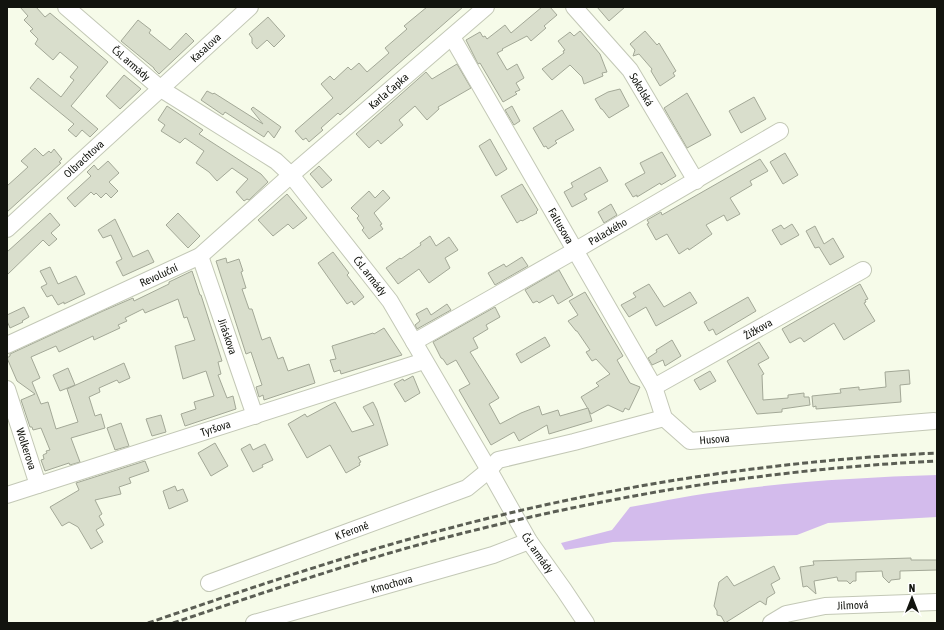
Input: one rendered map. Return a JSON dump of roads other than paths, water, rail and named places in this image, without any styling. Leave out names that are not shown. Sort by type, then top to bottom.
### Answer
[{"type":"street","name":"Čsl. armády","points":[[66,7],[161,89],[276,161],[291,175],[390,301],[529,541],[586,623]]},
{"type":"street","name":"Kasalova","points":[[161,89],[250,7]]},
{"type":"street","name":"Sokolská","points":[[574,7],[630,70],[696,181]]},
{"type":"street","name":"Karla Čapka","points":[[291,175],[452,37],[483,8]]},
{"type":"street","name":"Faltusova","points":[[452,37],[654,387],[664,418]]},
{"type":"street","name":"Olbrachtova","points":[[7,229],[161,89]]},
{"type":"street","name":"Palackého","points":[[414,342],[696,181],[780,131]]},
{"type":"street","name":"Revoluční","points":[[7,345],[200,256],[291,175]]},
{"type":"street","name":"Jiráskova","points":[[200,256],[255,416]]},
{"type":"street","name":"Žižkova","points":[[654,387],[862,270]]},
{"type":"street","name":"Tyršova","points":[[7,495],[424,361]]},
{"type":"street","name":"Wolkerova","points":[[7,389],[38,485]]},
{"type":"street","points":[[489,470],[498,460],[664,418]]},
{"type":"street","name":"Husova","points":[[664,418],[690,441],[934,421]]},
{"type":"street","name":"K Feroně","points":[[210,583],[467,488],[489,470]]},
{"type":"street","name":"Kmochova","points":[[254,623],[493,555],[529,541]]},
{"type":"street","name":"Jilmová","points":[[771,623],[786,614],[825,606],[937,602]]},
{"type":"railway","points":[[148,623],[257,586],[366,552],[500,515],[562,501],[686,478],[748,470],[811,462],[937,453]]},
{"type":"railway","points":[[173,623],[308,578],[410,547],[565,509],[627,497],[750,478],[812,470],[937,461]]}]
